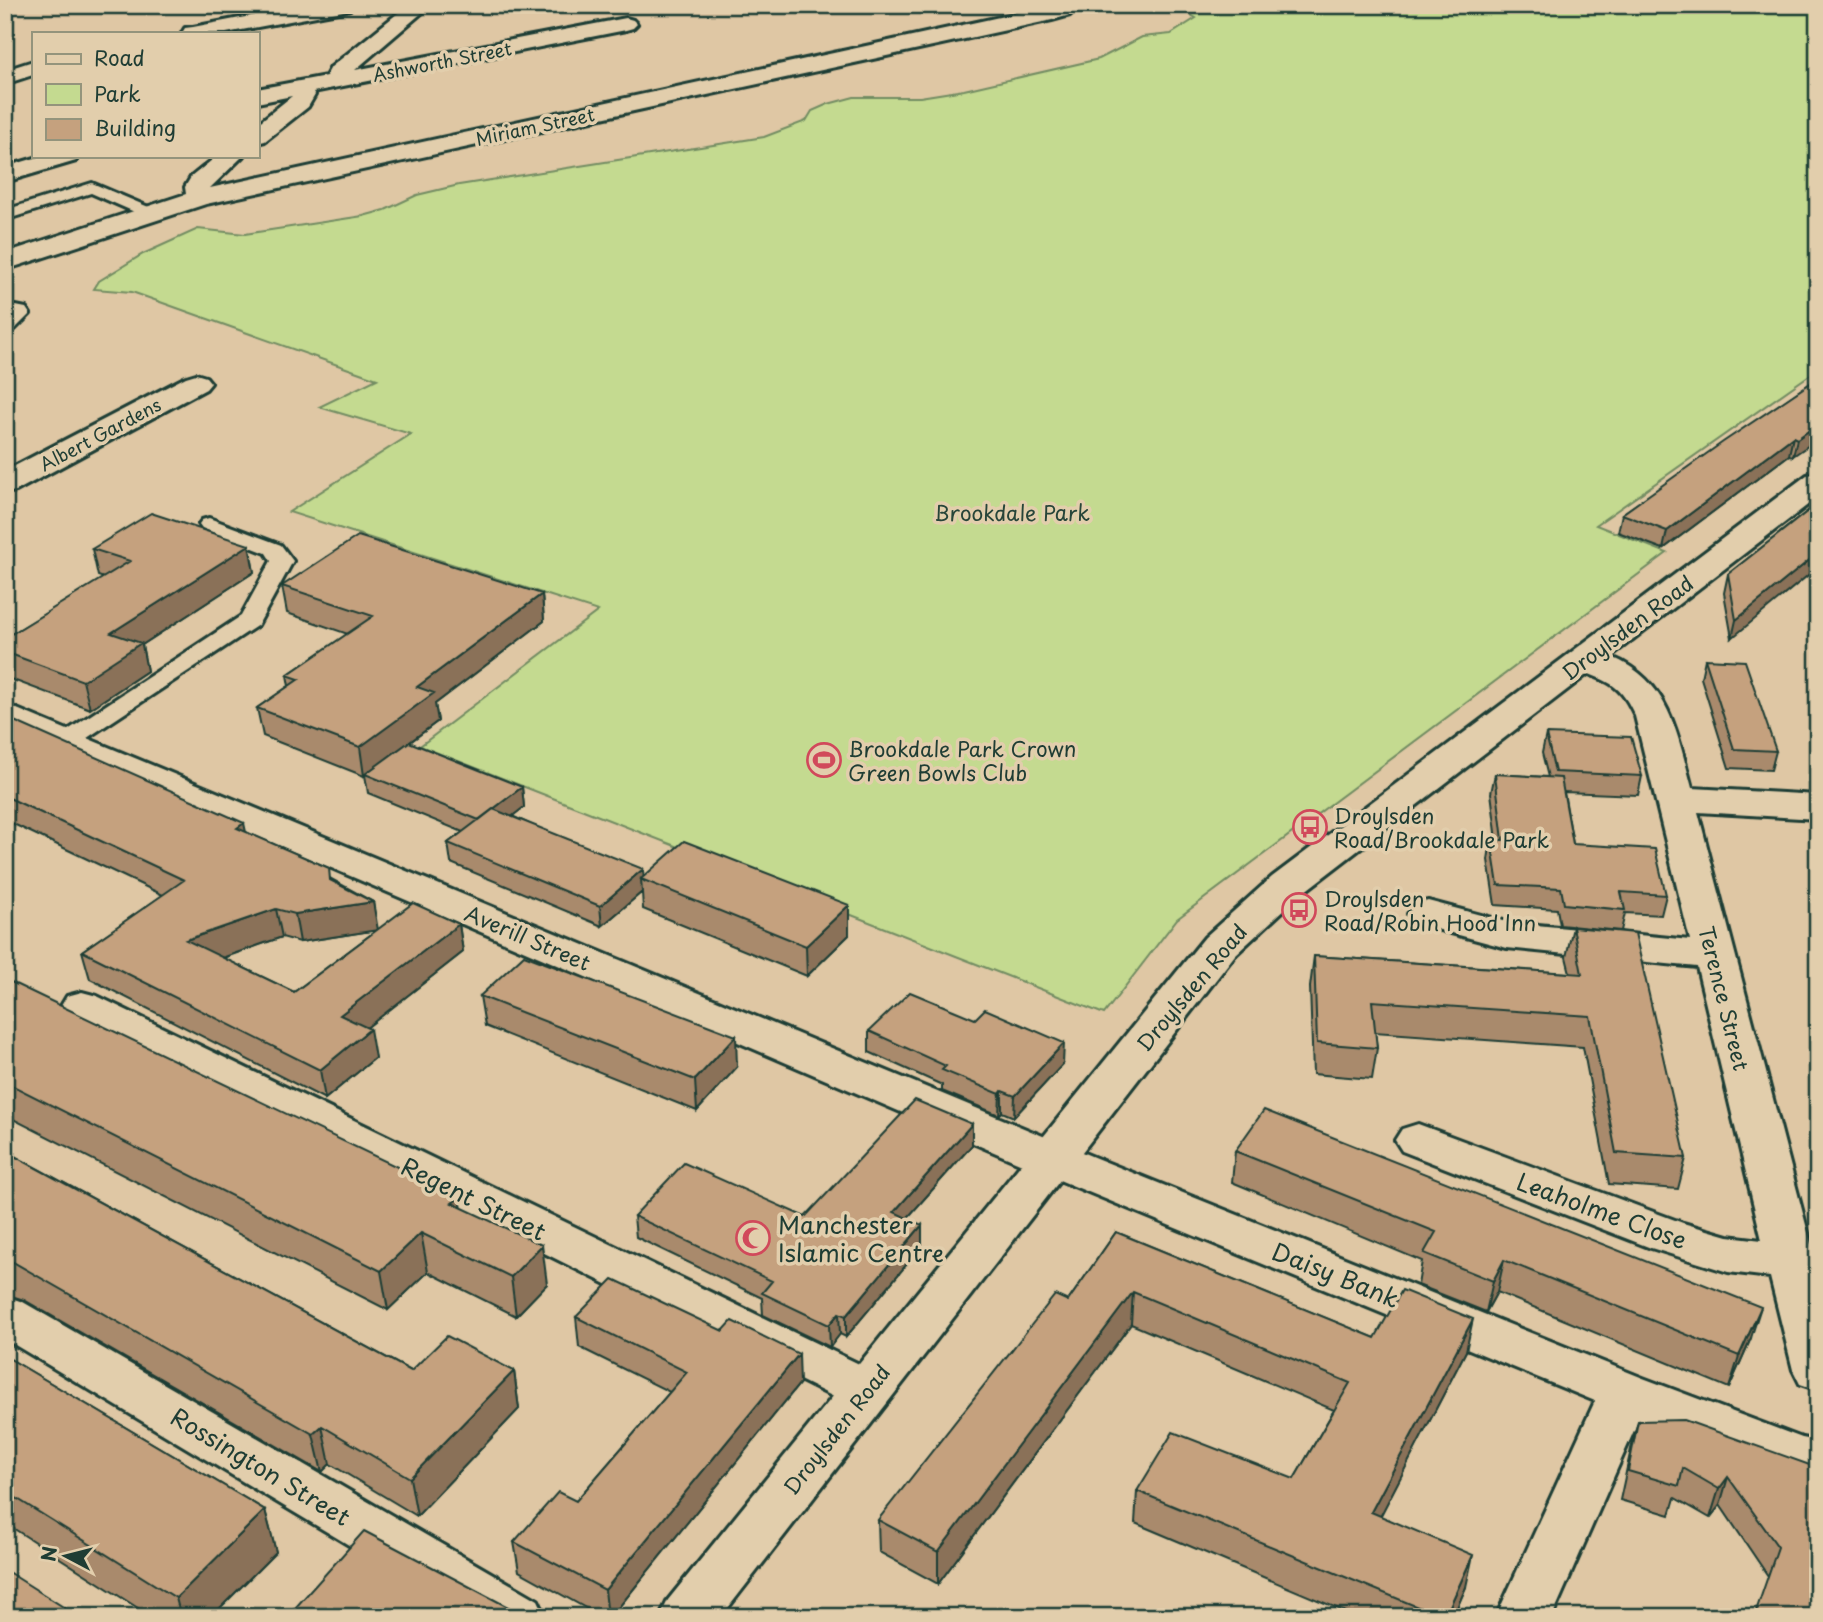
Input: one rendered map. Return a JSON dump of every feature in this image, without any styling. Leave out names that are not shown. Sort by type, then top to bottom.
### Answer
[{"type":"street","points":[[198,32],[343,5]]},
{"type":"street","points":[[341,80],[337,75],[339,72],[421,5]]},
{"type":"street","name":"Miriam Street","points":[[5,262],[200,198],[1052,14],[1062,11],[1066,5]]},
{"type":"street","name":"Ashworth Street","points":[[259,96],[626,24]]},
{"type":"street","points":[[5,77],[32,68]]},
{"type":"street","points":[[259,134],[300,102],[304,95],[298,88]]},
{"type":"street","points":[[5,175],[60,158]]},
{"type":"street","points":[[200,198],[197,187],[200,182],[230,158]]},
{"type":"street","name":"Albert Gardens","points":[[5,484],[196,383]]},
{"type":"street","name":"Droylsden Road","points":[[688,1617],[1220,946],[1286,886],[1818,482]]},
{"type":"street","name":"Terence Street","points":[[1585,659],[1624,677],[1644,698],[1676,799],[1818,1370]]},
{"type":"street","name":"Averill Street","points":[[5,715],[1052,1158]]},
{"type":"street","points":[[1676,799],[1818,807]]},
{"type":"street","points":[[1428,914],[1507,935],[1715,956]]},
{"type":"street","name":"Regent Street","points":[[82,1006],[866,1390]]},
{"type":"street","name":"Leaholme Close","points":[[1418,1140],[1668,1236],[1728,1254],[1791,1261]]},
{"type":"street","name":"Daisy Bank","points":[[1052,1158],[1625,1392],[1798,1459],[1818,1462]]},
{"type":"street","name":"Rossington Street","points":[[5,1315],[518,1617]]},
{"type":"street","points":[[1524,1617],[1625,1392]]},
{"type":"lane","points":[[5,215],[92,188],[152,214]]},
{"type":"lane","points":[[66,740],[250,620],[282,561],[274,549],[209,524]]},
{"type":"green space","name":"Brookdale Park","points":[[1173,5],[1818,5],[1818,369],[1596,525],[1667,553],[1177,919],[1104,1014],[420,746],[598,611],[289,512],[411,434],[319,407],[377,379],[132,292],[94,289],[99,281],[143,254],[198,229],[245,234],[363,216],[385,210],[417,195],[459,185],[764,137],[806,121],[812,111],[854,97],[920,97],[964,90],[1099,59],[1142,37],[1171,34],[1196,18]]},
{"type":"building","points":[[1818,378],[1818,424],[1797,439],[1793,437],[1667,531],[1622,514],[1723,442]]},
{"type":"building","points":[[1818,503],[1818,553],[1736,620],[1728,574]]},
{"type":"building","points":[[151,513],[249,545],[111,633],[141,643],[83,681],[5,652],[5,638],[130,561],[92,549]]},
{"type":"building","points":[[358,536],[542,594],[417,687],[434,693],[360,747],[257,708],[299,679],[287,675],[373,616],[282,586]]},
{"type":"building","points":[[1705,659],[1745,661],[1776,751],[1734,749]]},
{"type":"building","points":[[5,717],[244,823],[237,828],[329,868],[330,880],[373,902],[295,914],[276,909],[186,940],[294,992],[413,903],[459,924],[340,1015],[370,1029],[320,1070],[82,951],[184,880],[5,796]]},
{"type":"building","points":[[1546,734],[1631,737],[1642,776],[1555,772]]},
{"type":"building","points":[[409,742],[522,787],[479,820],[365,774]]},
{"type":"building","points":[[1495,774],[1561,778],[1573,844],[1655,849],[1666,895],[1621,892],[1625,910],[1564,904],[1561,888],[1498,885],[1491,840],[1503,840]]},
{"type":"building","points":[[493,809],[643,869],[600,906],[448,843]]},
{"type":"building","points":[[684,841],[849,905],[806,946],[641,879]]},
{"type":"building","points":[[1573,927],[1635,933],[1686,1158],[1616,1153],[1590,1016],[1372,1001],[1377,1048],[1317,1043],[1314,956],[1582,974]]},
{"type":"building","points":[[524,955],[736,1036],[695,1080],[480,996]]},
{"type":"building","points":[[9,981],[460,1197],[452,1203],[542,1245],[511,1277],[421,1233],[381,1271],[5,1082],[5,984]]},
{"type":"building","points":[[910,992],[975,1019],[985,1009],[1064,1043],[1015,1096],[1002,1091],[1000,1094],[942,1070],[946,1066],[869,1031]]},
{"type":"building","points":[[915,1100],[972,1124],[894,1212],[922,1225],[846,1316],[839,1313],[829,1325],[762,1293],[772,1281],[634,1216],[684,1163],[805,1217]]},
{"type":"building","points":[[1264,1110],[1761,1307],[1739,1356],[1504,1260],[1493,1281],[1424,1253],[1436,1232],[1235,1151]]},
{"type":"building","points":[[5,1151],[411,1371],[447,1336],[514,1371],[410,1478],[322,1426],[313,1434],[13,1262],[5,1260]]},
{"type":"building","points":[[1116,1232],[1375,1338],[1402,1290],[1473,1319],[1371,1512],[1473,1555],[1445,1617],[1137,1491],[1173,1432],[1294,1479],[1350,1383],[1133,1292],[938,1552],[878,1520],[1055,1295],[1068,1301]]},
{"type":"building","points":[[613,1279],[723,1331],[732,1321],[799,1354],[605,1590],[514,1542],[558,1492],[576,1501],[687,1372],[576,1317]]},
{"type":"building","points":[[5,1356],[265,1510],[176,1598],[5,1491]]},
{"type":"building","points":[[1684,1420],[1818,1468],[1818,1617],[1754,1617],[1778,1547],[1728,1477],[1719,1489],[1683,1468],[1679,1486],[1628,1471],[1638,1421]]},
{"type":"building","points":[[364,1531],[527,1617],[287,1617]]},
{"type":"building","points":[[5,1570],[79,1617],[5,1617]]},
{"type":"place","name":"Brookdale Park Crown Green Bowls Club","points":[[824,760]]},
{"type":"place","name":"Droylsden Road/Brookdale Park","points":[[1310,827]]},
{"type":"place","name":"Droylsden Road/Robin Hood Inn","points":[[1299,910]]},
{"type":"place","name":"Manchester Islamic Centre","points":[[753,1238]]}]
